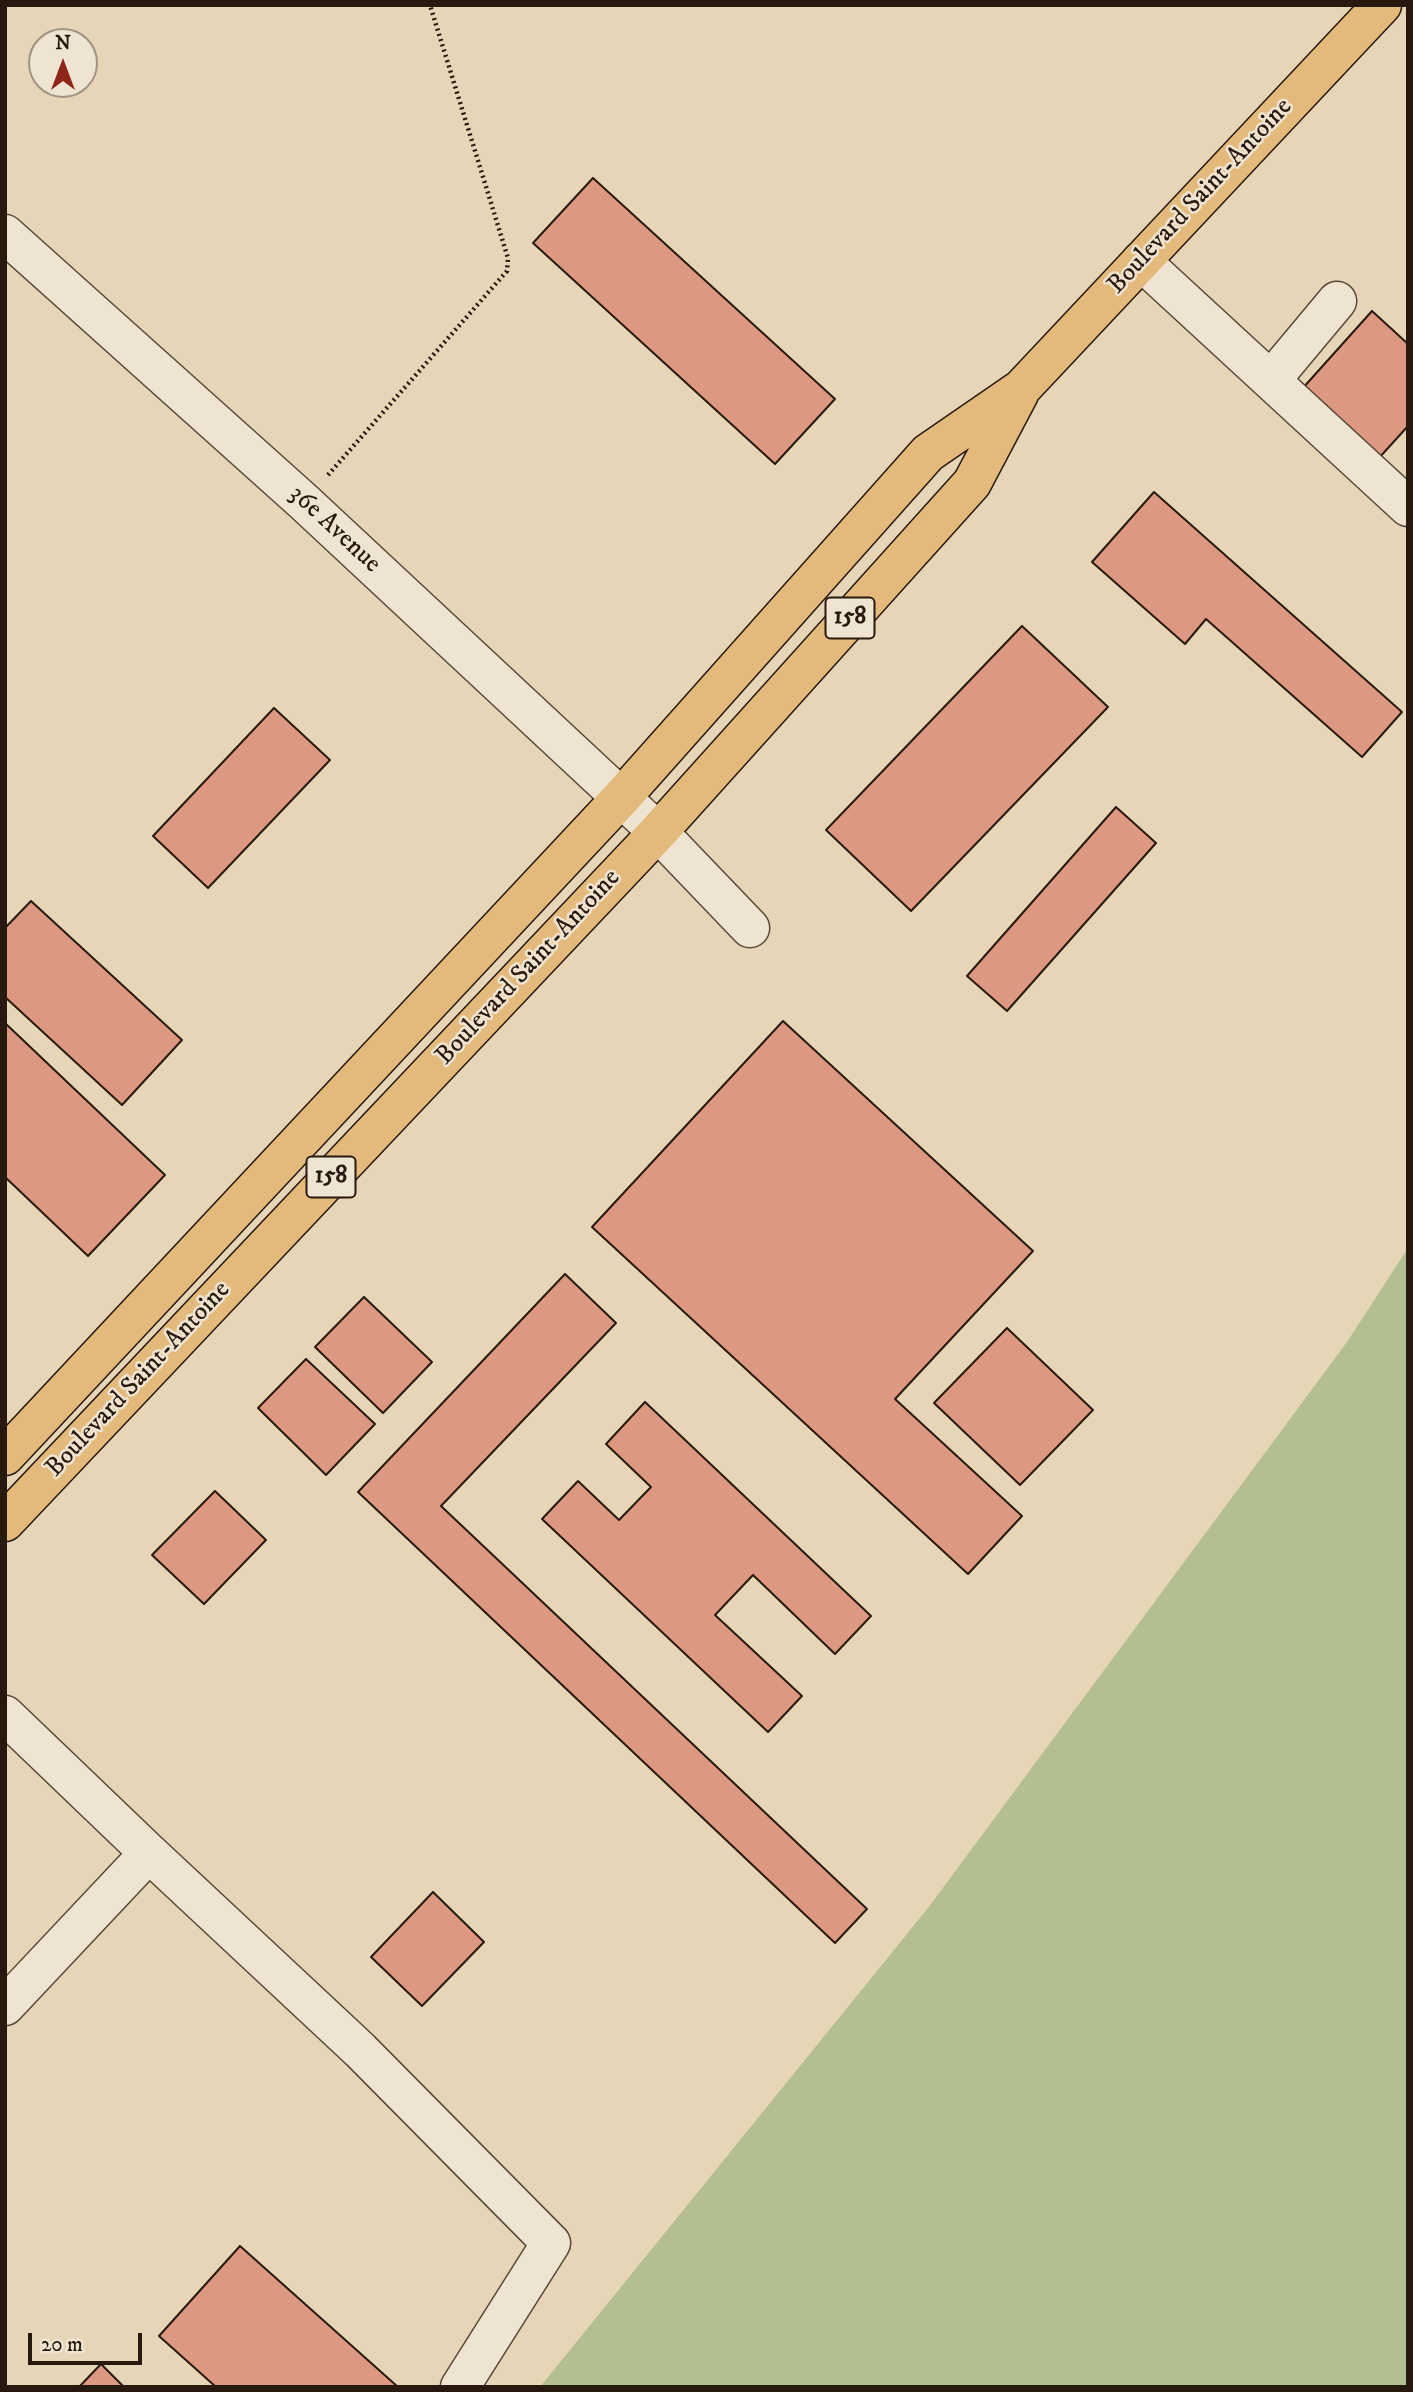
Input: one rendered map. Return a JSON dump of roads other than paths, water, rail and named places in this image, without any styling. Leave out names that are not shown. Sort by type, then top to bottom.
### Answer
[{"type":"main road","name":"Boulevard Saint-Antoine","points":[[5,1455],[621,798],[928,453],[1021,390],[1382,5]]},
{"type":"main road","name":"Boulevard Saint-Antoine","points":[[5,1522],[658,832],[972,483],[1021,390]]},
{"type":"street","name":"36e Avenue","points":[[5,234],[304,502],[658,832],[750,928]]},
{"type":"street","points":[[1142,261],[1408,507]]},
{"type":"street","points":[[1271,380],[1337,301]]},
{"type":"street","points":[[5,1715],[360,2050],[551,2243],[460,2387]]},
{"type":"street","points":[[5,2006],[149,1853]]}]
